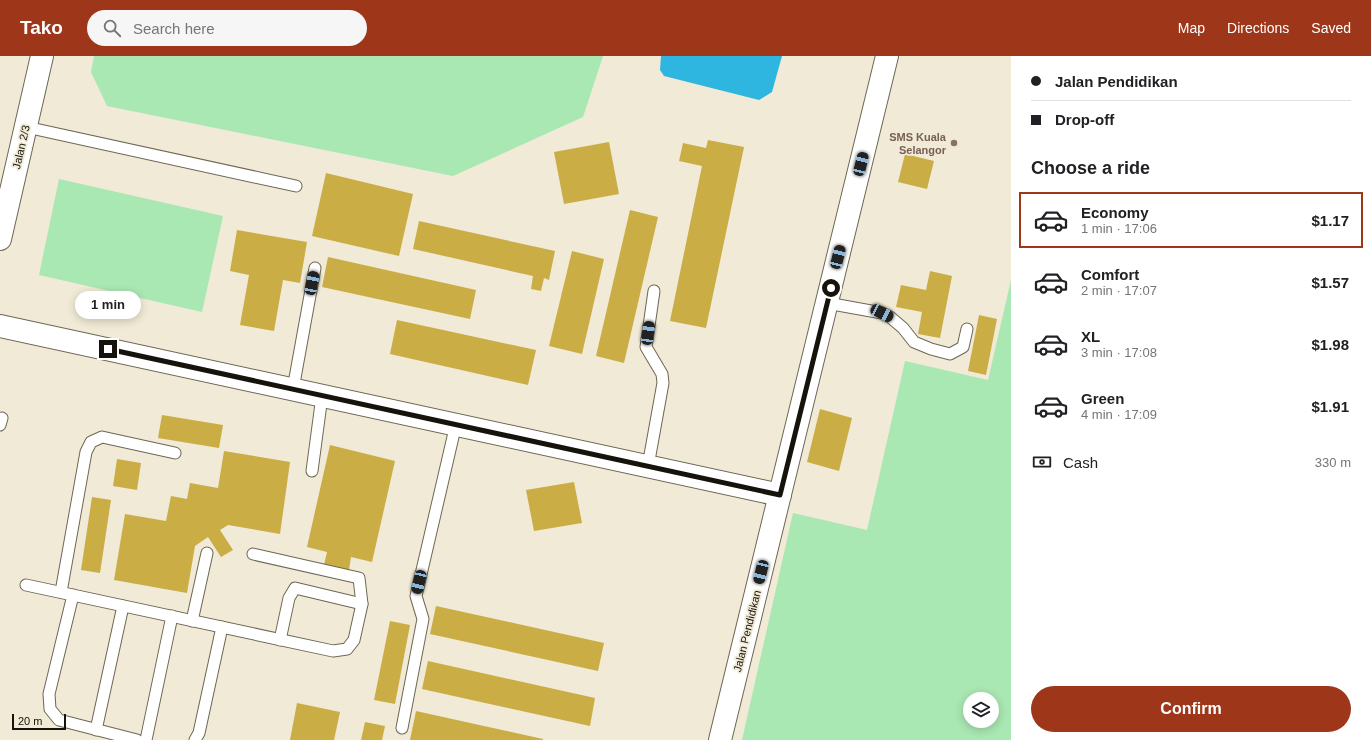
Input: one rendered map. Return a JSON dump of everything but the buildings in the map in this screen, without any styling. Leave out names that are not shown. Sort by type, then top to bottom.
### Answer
[{"type":"street","name":"Jalan 2/3","points":[[0,239],[42,56]]},
{"type":"street","name":"Jalan Pendidikan","points":[[720,740],[887,56]]},
{"type":"street","points":[[0,326],[780,495]]},
{"type":"lane","points":[[26,127],[296,186]]},
{"type":"lane","points":[[293,389],[315,268]]},
{"type":"lane","points":[[648,466],[663,383],[662,374],[646,347],[654,291]]},
{"type":"lane","points":[[827,303],[882,313],[890,317],[903,328],[914,342],[931,349],[950,354],[963,347],[967,329]]},
{"type":"lane","points":[[312,471],[322,396]]},
{"type":"lane","points":[[402,728],[422,619],[416,596],[456,424]]},
{"type":"lane","points":[[61,592],[86,452],[91,442],[102,437],[175,453]]},
{"type":"lane","points":[[192,621],[207,553]]},
{"type":"lane","points":[[26,585],[333,651],[347,650],[354,640],[362,604],[360,582],[356,576],[253,554]]},
{"type":"lane","points":[[280,640],[288,598],[295,588],[362,604]]},
{"type":"lane","points":[[73,595],[49,694],[50,709],[59,720],[137,740]]},
{"type":"lane","points":[[96,730],[123,606]]},
{"type":"lane","points":[[146,740],[172,616]]},
{"type":"lane","points":[[194,740],[199,733],[222,627]]},
{"type":"green space","points":[[94,56],[603,56],[583,117],[453,176],[107,106],[91,72]]},
{"type":"green space","points":[[59,179],[223,216],[202,312],[39,275]]},
{"type":"green space","points":[[1011,280],[1011,740],[742,740],[793,513],[867,530],[905,361],[988,380]]},
{"type":"water","points":[[661,56],[782,56],[772,92],[759,100],[664,76],[660,70]]},
{"type":"place","name":"SMS Kuala Selangor","points":[[954,143]]},
{"type":"route","points":[[108,349],[780,495],[831,288]]}]
